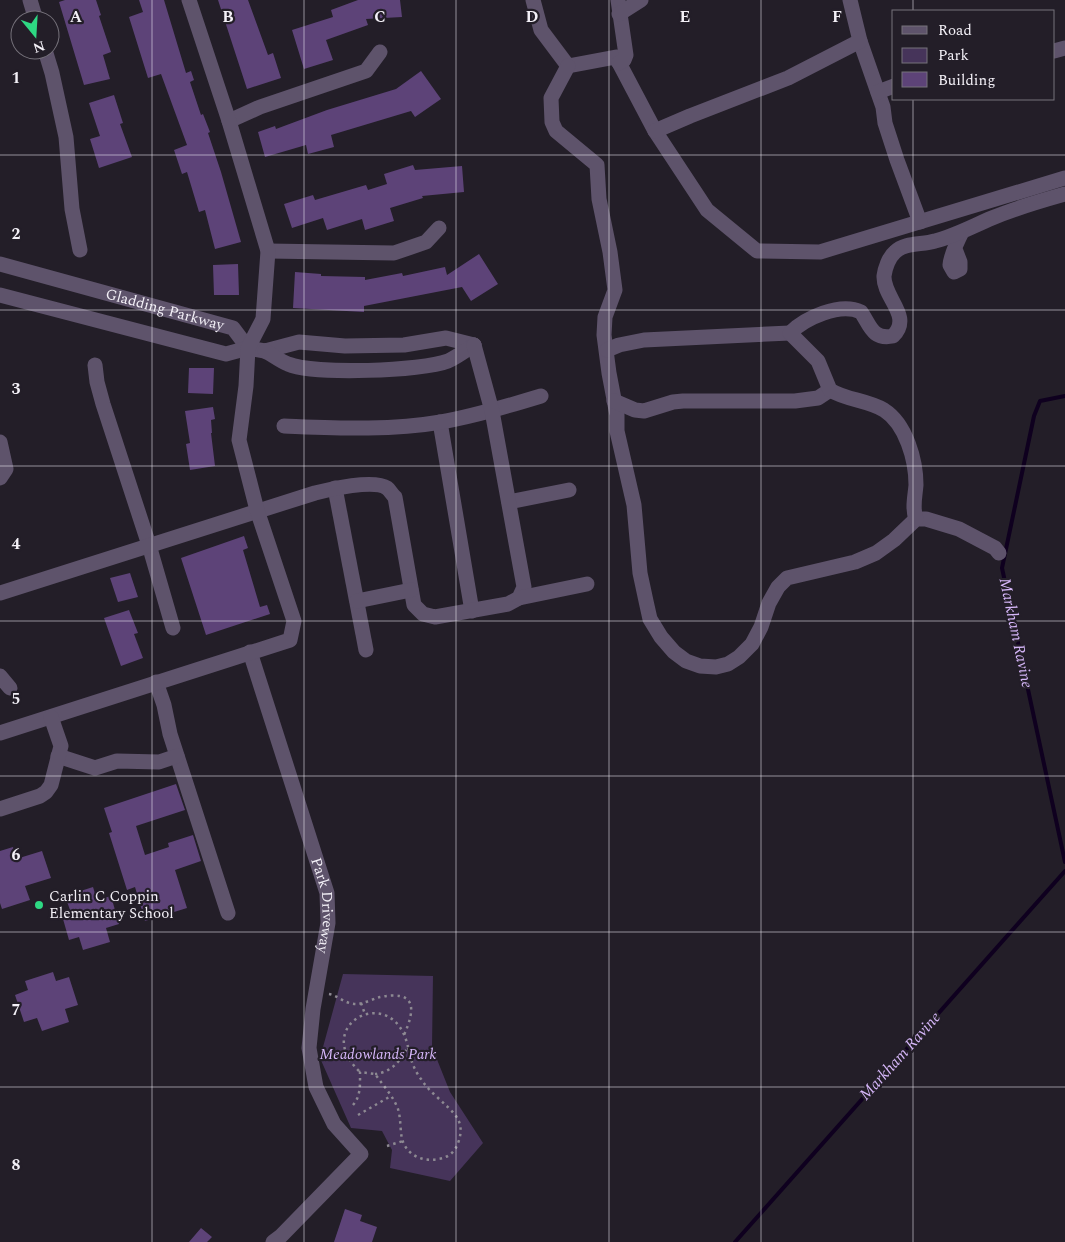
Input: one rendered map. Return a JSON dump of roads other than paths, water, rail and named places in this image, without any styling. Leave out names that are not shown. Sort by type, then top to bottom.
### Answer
[{"type":"street","points":[[0,733],[290,640],[294,621],[257,510],[239,440],[246,386],[248,348],[263,319],[268,251],[229,121],[189,0]]},
{"type":"street","points":[[533,0],[541,30],[568,66]]},
{"type":"street","points":[[619,63],[624,60],[626,55],[619,7],[641,0]]},
{"type":"street","points":[[850,0],[860,41],[878,92],[896,160],[920,222]]},
{"type":"street","points":[[655,132],[690,116],[788,78],[860,41]]},
{"type":"street","points":[[229,121],[260,107],[366,70],[380,52]]},
{"type":"street","points":[[568,66],[616,57],[655,132],[706,210],[757,251],[820,252],[1065,178]]},
{"type":"street","points":[[48,60],[66,137],[72,209],[80,250]]},
{"type":"street","points":[[568,66],[551,98],[552,122],[556,131],[597,165],[599,173],[599,199],[610,252],[615,290],[605,317],[604,335],[617,431],[634,505],[640,573],[650,619],[674,652],[686,661],[700,666],[716,667],[728,664],[739,657],[752,644],[778,587],[787,578],[855,562],[876,553],[894,540],[916,519],[926,519],[959,529],[998,552]]},
{"type":"street","points":[[878,92],[892,87]]},
{"type":"street","points":[[790,334],[794,329],[819,314],[828,311],[845,310],[861,312],[868,326],[877,334],[886,337],[893,336],[900,327],[900,320],[885,284],[886,270],[895,252],[902,247],[938,241],[1007,212],[1065,194]]},
{"type":"street","points":[[268,251],[394,254],[426,242],[439,228]]},
{"type":"street","points":[[955,249],[962,232]]},
{"type":"street","name":"Gladding Parkway","points":[[0,264],[233,328],[248,348],[226,354],[0,295]]},
{"type":"street","points":[[607,350],[619,345],[644,340],[790,334],[818,361],[830,390],[873,404],[886,411],[897,424],[914,459],[916,487],[914,513],[916,519]]},
{"type":"street","points":[[265,351],[299,342],[345,346],[396,346],[446,338],[474,345]]},
{"type":"street","points":[[248,348],[265,351],[289,365],[308,368],[385,369],[448,361],[474,345]]},
{"type":"street","points":[[474,345],[492,411],[524,587],[519,598]]},
{"type":"street","points":[[95,365],[103,404],[149,545],[173,628]]},
{"type":"street","points":[[614,400],[635,410],[644,411],[673,402],[795,401],[818,398],[830,390]]},
{"type":"street","points":[[284,426],[357,429],[403,427],[440,422],[492,411],[541,396]]},
{"type":"street","points":[[440,422],[472,611]]},
{"type":"street","points":[[0,442],[6,469],[0,478]]},
{"type":"street","points":[[0,593],[257,510],[335,488],[370,484],[386,487],[395,497],[414,605],[423,614],[435,617],[472,611],[508,604],[519,598],[587,584]]},
{"type":"street","points":[[335,488],[366,650]]},
{"type":"street","points":[[508,502],[570,490]]},
{"type":"street","points":[[357,601],[411,590]]},
{"type":"street","name":"Park Driveway","points":[[250,652],[328,893],[328,923],[313,1008],[309,1048],[316,1087],[334,1124],[362,1154],[273,1242]]},
{"type":"street","points":[[0,676],[10,688]]},
{"type":"street","points":[[156,682],[177,756],[228,912]]},
{"type":"street","points":[[0,809],[40,796],[46,792],[53,778],[61,746],[51,717]]},
{"type":"street","points":[[58,756],[95,768],[117,761],[159,762],[177,756]]},
{"type":"waterway","name":"Markham Ravine","points":[[1065,396],[1040,401],[1034,416],[1002,568],[1065,862]]},
{"type":"waterway","name":"Markham Ravine","points":[[735,1242],[1065,871]]},
{"type":"place","name":"Carlin C Coppin Elementary School","points":[[39,905]]},
{"type":"park label","name":"Meadowlands Park","points":[[378,1054]]}]
